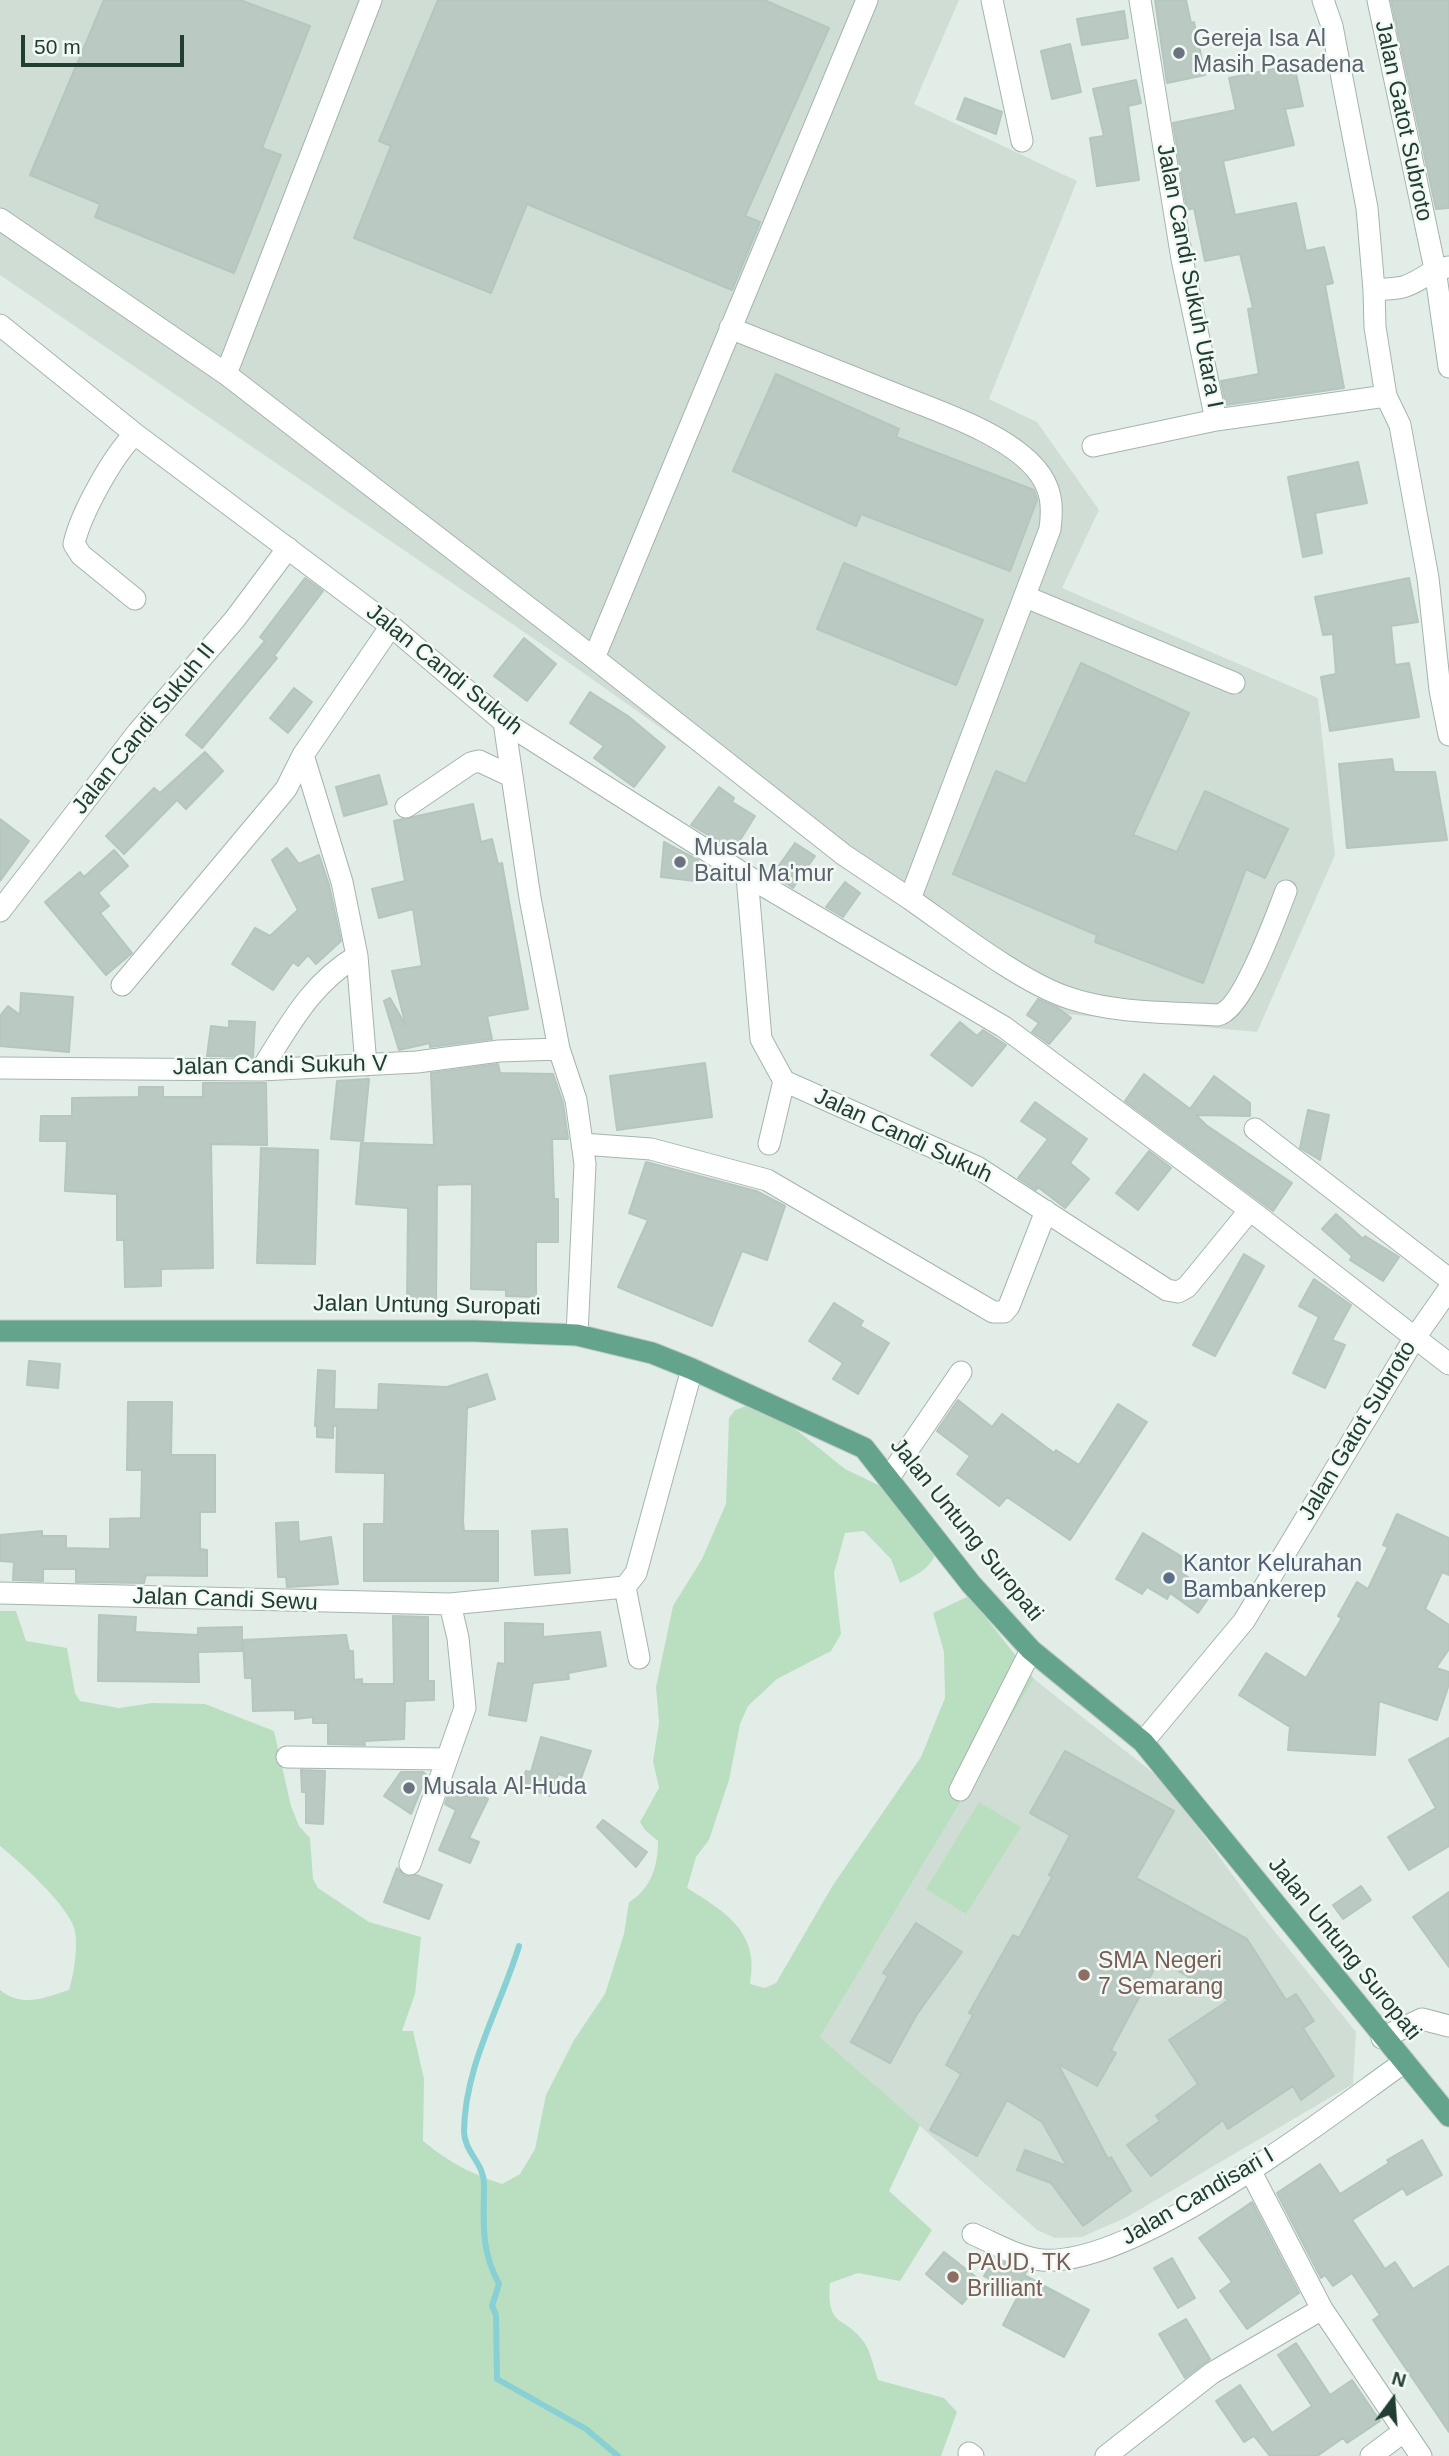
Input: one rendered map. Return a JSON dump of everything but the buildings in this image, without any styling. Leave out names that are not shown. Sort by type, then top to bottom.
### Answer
[{"type":"main road","name":"Jalan Untung Suropati","points":[[0,1331],[474,1331],[577,1335],[652,1353],[864,1448],[890,1476],[971,1584],[1031,1650],[1143,1742],[1402,2063],[1449,2116]]},
{"type":"street","points":[[226,374],[371,0]]},
{"type":"street","points":[[594,658],[867,0]]},
{"type":"street","points":[[992,0],[1022,141]]},
{"type":"street","name":"Jalan Candi Sukuh Utara I","points":[[1140,0],[1182,259],[1216,420],[1386,396]]},
{"type":"street","points":[[1323,0],[1332,26],[1365,197],[1375,327],[1386,396],[1400,425],[1423,552],[1448,723]]},
{"type":"street","name":"Jalan Gatot Subroto","points":[[1378,0],[1442,268],[1449,367]]},
{"type":"street","points":[[0,219],[226,374],[844,855],[966,938],[1066,998],[1116,1009],[1218,1015],[1230,1009],[1248,978],[1286,891]]},
{"type":"street","points":[[1374,290],[1402,287],[1442,268]]},
{"type":"street","name":"Jalan Candi Sukuh","points":[[0,325],[135,434],[391,626],[504,722],[747,876],[1004,1027],[1250,1210],[1449,1364]]},
{"type":"street","points":[[730,328],[953,418],[1005,444],[1036,468],[1049,490],[1053,506],[1050,529],[911,899]]},
{"type":"street","points":[[1093,446],[1216,420]]},
{"type":"street","points":[[135,434],[111,461],[80,524],[74,544],[81,555],[135,599]]},
{"type":"street","name":"Jalan Candi Sukuh II","points":[[0,911],[138,732],[235,619],[288,548]]},
{"type":"street","points":[[1026,597],[1234,683]]},
{"type":"street","points":[[122,985],[286,789],[303,755],[391,626]]},
{"type":"street","points":[[504,722],[510,776],[559,1049],[576,1100],[582,1144],[584,1164],[577,1335]]},
{"type":"street","points":[[303,755],[342,882],[357,956],[366,1065]]},
{"type":"street","points":[[406,807],[479,761],[510,776]]},
{"type":"street","points":[[747,876],[761,1039],[783,1081],[769,1144]]},
{"type":"street","points":[[261,1070],[309,995],[334,970],[357,956]]},
{"type":"street","name":"Jalan Candi Sukuh V","points":[[0,1068],[261,1070],[366,1065],[559,1049]]},
{"type":"street","name":"Jalan Candi Sukuh","points":[[783,1081],[977,1167],[1167,1290],[1178,1292],[1187,1287],[1250,1210]]},
{"type":"street","points":[[1255,1129],[1449,1279]]},
{"type":"street","points":[[582,1144],[651,1149],[767,1180],[993,1312],[1004,1312],[1009,1306],[1046,1211]]},
{"type":"street","name":"Jalan Gatot Subroto","points":[[1143,1742],[1244,1621],[1414,1339],[1449,1289]]},
{"type":"street","points":[[639,1658],[625,1587],[636,1573],[692,1369]]},
{"type":"street","points":[[890,1476],[961,1372]]},
{"type":"street","name":"Jalan Candi Sewu","points":[[0,1593],[357,1604],[450,1604],[625,1587]]},
{"type":"street","points":[[410,1864],[465,1709],[458,1638],[450,1604]]},
{"type":"street","points":[[960,1790],[1031,1650]]},
{"type":"street","points":[[287,1757],[447,1759]]},
{"type":"street","points":[[1382,2038],[1422,2019],[1449,2026]]},
{"type":"street","name":"Jalan Candisari I","points":[[973,2234],[1042,2260],[1078,2256],[1113,2247],[1250,2170],[1402,2063]]},
{"type":"street","points":[[1250,2170],[1322,2309],[1421,2456]]},
{"type":"street","points":[[1106,2456],[1212,2373],[1322,2309]]},
{"type":"street","points":[[1371,2456],[1403,2432]]},
{"type":"shaded area","points":[[0,0],[959,0],[914,104],[1077,181],[989,399],[1037,422],[1099,510],[1062,588],[1318,698],[1335,855],[1257,1032],[1065,1014],[565,660],[0,275]]},
{"type":"shaded area","name":"SMA Negeri 7 Semarang","points":[[1034,1679],[1166,1783],[1263,1917],[1356,2032],[1353,2084],[1127,2217],[1082,2237],[1055,2238],[1037,2230],[820,2037]]},
{"type":"green space","points":[[746,1406],[794,1428],[845,1469],[889,1490],[897,1496],[910,1525],[937,1548],[928,1566],[900,1583],[891,1559],[864,1531],[845,1533],[834,1573],[841,1634],[831,1651],[777,1679],[748,1706],[740,1724],[729,1780],[709,1840],[696,1857],[687,1888],[726,1915],[744,1937],[750,1950],[750,1984],[765,1988],[776,1983],[833,1885],[921,1757],[945,1698],[944,1652],[933,1613],[969,1596],[1034,1679],[820,2037],[920,2125],[889,2191],[932,2230],[900,2281],[858,2273],[830,2283],[830,2298],[834,2315],[857,2334],[866,2346],[878,2380],[944,2398],[957,2412],[941,2456],[0,2456],[0,1990],[17,1999],[33,2000],[69,1990],[76,1945],[71,1921],[55,1898],[0,1846],[0,1611],[16,1611],[26,1641],[67,1648],[75,1693],[80,1701],[119,1708],[152,1703],[205,1704],[274,1731],[291,1806],[299,1826],[310,1838],[313,1879],[318,1888],[369,1922],[421,1937],[415,1994],[402,2031],[413,2031],[424,2079],[423,2141],[461,2167],[502,2184],[520,2174],[535,2149],[546,2095],[574,2040],[605,1994],[624,1934],[629,1902],[648,1884],[655,1868],[658,1841],[640,1822],[659,1788],[653,1761],[659,1723],[656,1687],[673,1606],[702,1559],[726,1504],[729,1418],[735,1410]]},
{"type":"green space","points":[[979,1802],[1021,1827],[966,1914],[926,1889]]},
{"type":"waterway","points":[[519,1946],[470,2083],[464,2131],[467,2145],[483,2177],[486,2247],[499,2284],[492,2306],[496,2315],[497,2379],[586,2429],[618,2456]]},
{"type":"place","name":"Gereja Isa Al Masih Pasadena","points":[[1179,53]]},
{"type":"place","name":"Musala Baitul Ma'mur","points":[[680,862]]},
{"type":"place","name":"Kantor Kelurahan Bambankerep","points":[[1169,1578]]},
{"type":"place","name":"Musala Al-Huda","points":[[409,1788]]},
{"type":"place","name":"SMA Negeri 7 Semarang","points":[[1084,1975]]},
{"type":"place","name":"PAUD, TK Brilliant","points":[[953,2277]]}]
